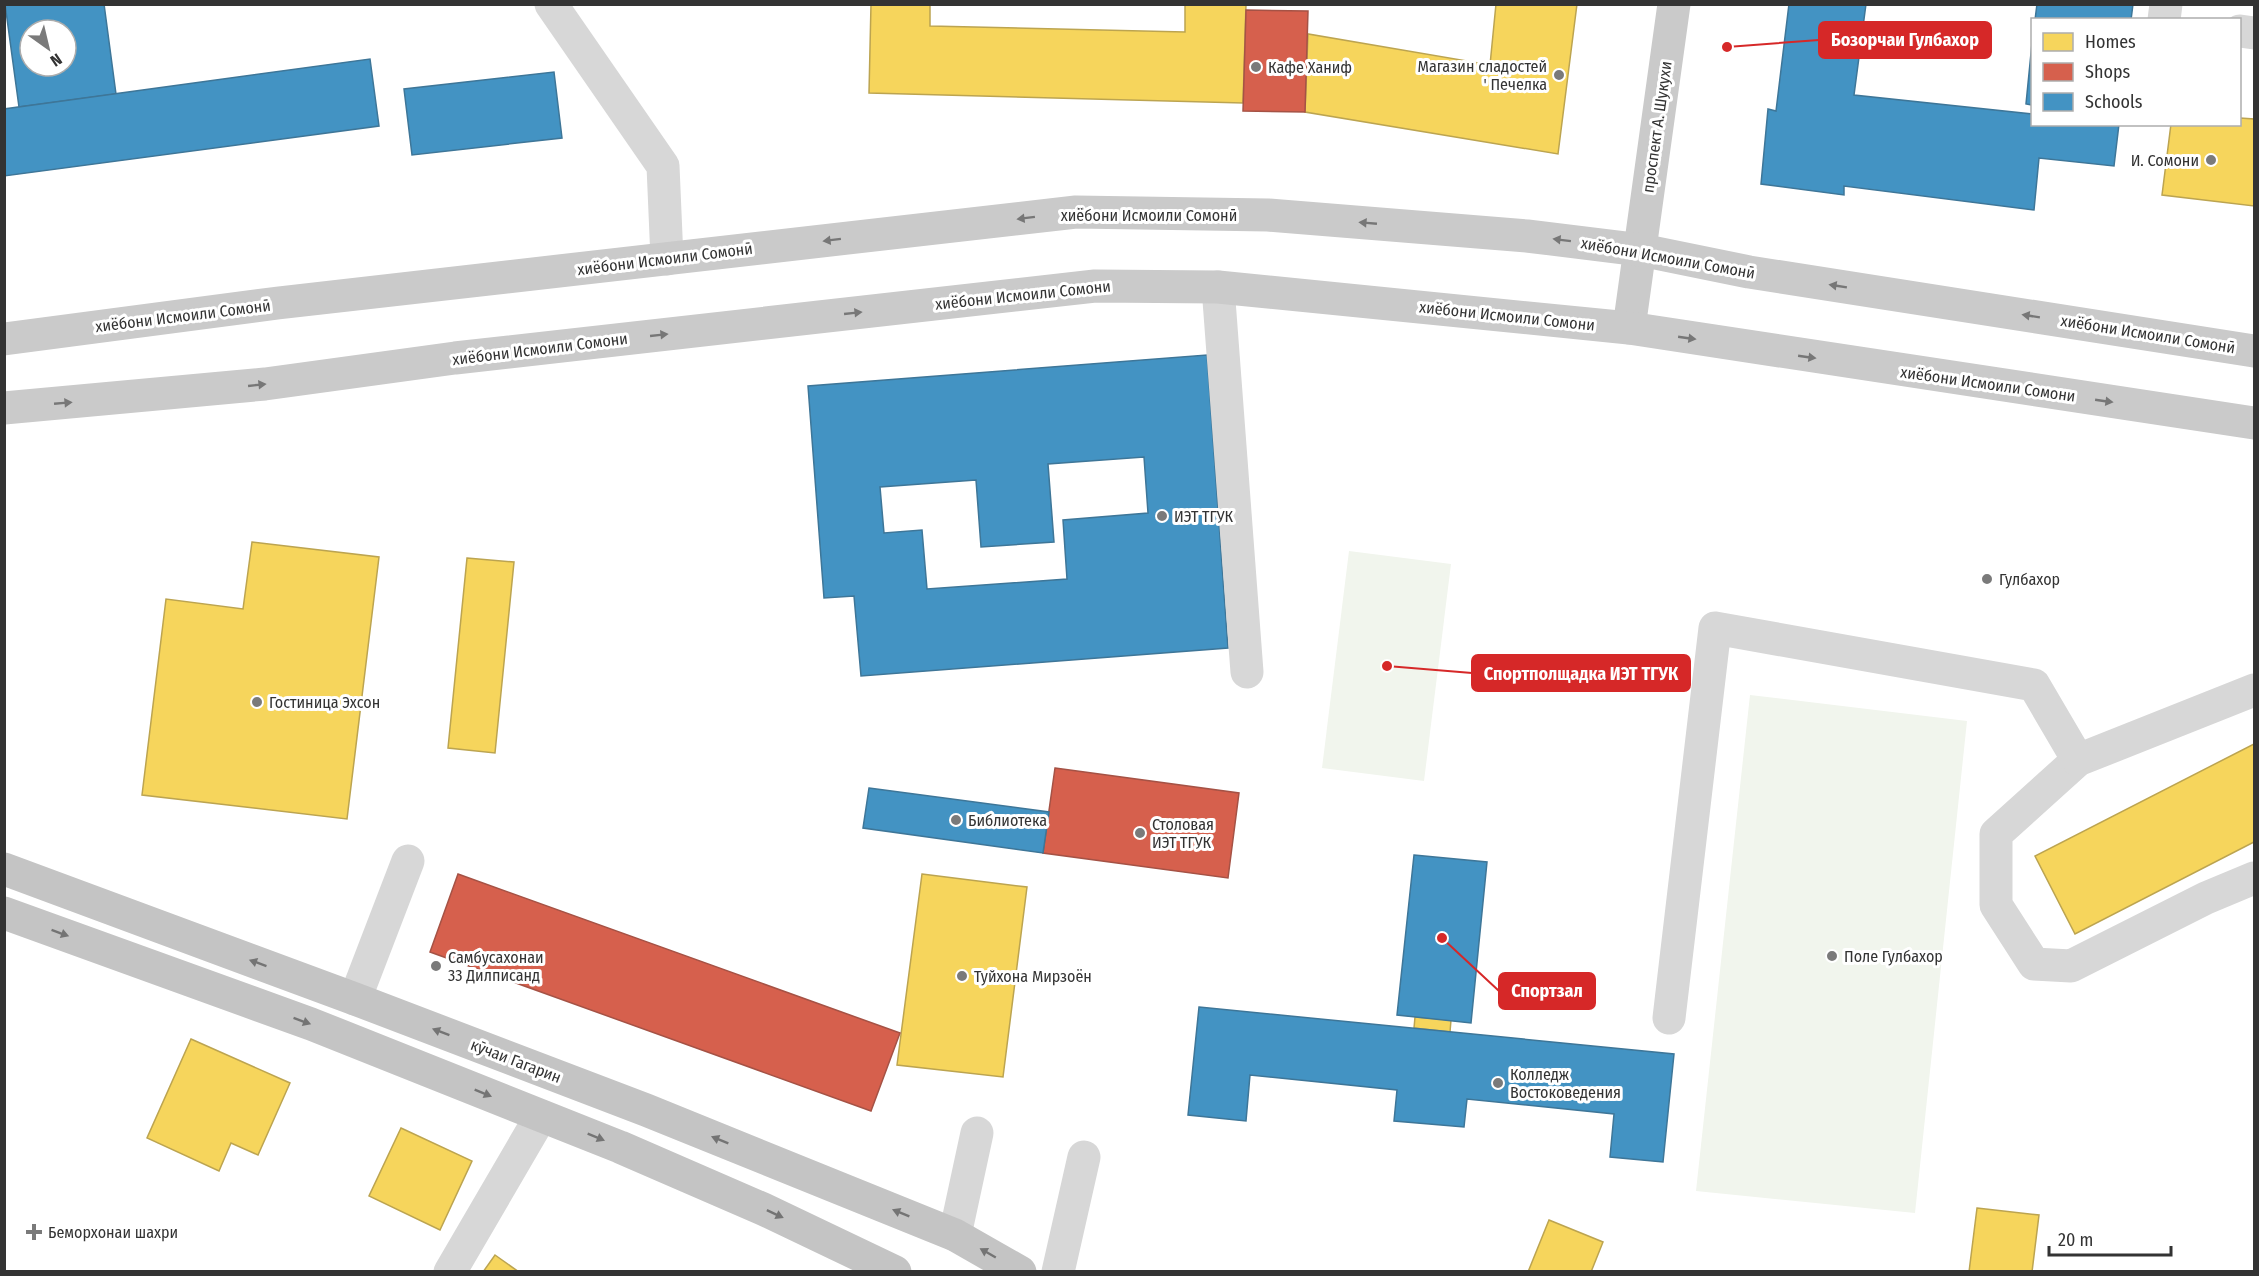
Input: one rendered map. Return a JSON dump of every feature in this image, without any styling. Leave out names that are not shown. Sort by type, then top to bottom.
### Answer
[{"type":"highway","name":"кӯчаи Гагарин","points":[[4,869],[646,1110],[955,1235],[1020,1272]]},
{"type":"highway","points":[[4,913],[311,1024],[620,1147],[763,1209],[895,1272]]},
{"type":"main road","name":"проспект А. Шукухи","points":[[1629,328],[1674,4]]},
{"type":"main road","name":"хиёбони Исмоили Сомонӣ","points":[[4,339],[278,303],[1076,212],[1268,215],[1527,236],[1641,250],[1749,272],[2254,351]]},
{"type":"main road","name":"хиёбони Исмоили Сомони","points":[[4,408],[265,384],[455,358],[1095,286],[1218,287],[1629,328],[2254,423]]},
{"type":"street","points":[[551,4],[663,166],[667,259]]},
{"type":"street","points":[[1218,287],[1247,672]]},
{"type":"street","points":[[1669,1018],[1715,628],[2034,685],[2078,760]]},
{"type":"street","points":[[2254,690],[2078,760],[1996,834],[1996,905],[2034,963],[2071,966],[2206,898],[2254,878]]},
{"type":"street","points":[[355,999],[408,861]]},
{"type":"street","points":[[450,1272],[541,1116]]},
{"type":"street","points":[[955,1235],[977,1133]]},
{"type":"street","points":[[1058,1272],[1084,1157]]},
{"type":"shaded area","points":[[1349,551],[1451,564],[1424,781],[1322,768]]},
{"type":"shaded area","name":"Поле Гулбахор","points":[[1750,695],[1967,721],[1915,1213],[1696,1191]]},
{"type":"building: Homes","points":[[871,4],[930,4],[930,26],[1185,32],[1185,4],[1246,4],[1243,103],[869,93]]},
{"type":"building: Homes","points":[[1496,4],[1577,4],[1558,154],[1305,112],[1308,34],[1490,65]]},
{"type":"building: Homes","name":"И. Сомони","points":[[2241,118],[2254,119],[2254,206],[2162,195],[2171,126],[2241,126]]},
{"type":"building: Homes","name":"Гостиница Эхсон","points":[[252,542],[379,557],[347,819],[142,795],[166,599],[243,609]]},
{"type":"building: Homes","points":[[467,558],[514,562],[495,753],[448,748]]},
{"type":"building: Homes","points":[[2254,744],[2254,842],[2075,934],[2035,856]]},
{"type":"building: Homes","name":"Туйхона Мирзоён","points":[[922,874],[1027,887],[1003,1077],[897,1065]]},
{"type":"building: Homes","points":[[1415,1017],[1451,1020],[1450,1032],[1414,1028]]},
{"type":"building: Homes","points":[[191,1039],[290,1083],[258,1155],[231,1143],[219,1171],[147,1138]]},
{"type":"building: Homes","points":[[401,1128],[472,1161],[440,1230],[369,1196]]},
{"type":"building: Homes","points":[[1977,1208],[2039,1215],[2032,1272],[1969,1272]]},
{"type":"building: Homes","points":[[1549,1220],[1603,1242],[1591,1272],[1528,1272]]},
{"type":"building: Homes","points":[[495,1255],[519,1272],[483,1272]]},
{"type":"building: Shops","points":[[1246,10],[1308,11],[1305,112],[1243,111]]},
{"type":"building: Shops","name":"Столовая ИЭТ ТГУК","points":[[1055,768],[1239,793],[1228,878],[1043,853]]},
{"type":"building: Shops","points":[[458,874],[900,1033],[871,1111],[430,952]]},
{"type":"building: Schools","points":[[5,4],[104,4],[116,94],[19,107]]},
{"type":"building: Schools","points":[[1789,4],[1866,4],[1854,95],[2031,114],[2031,126],[2119,126],[2114,166],[2039,158],[2034,210],[1844,186],[1844,195],[1761,184],[1768,109],[1776,111]]},
{"type":"building: Schools","points":[[2037,4],[2133,4],[2131,18],[2035,18]]},
{"type":"building: Schools","points":[[2031,53],[2031,105],[2026,104]]},
{"type":"building: Schools","points":[[370,59],[379,126],[4,176],[4,109]]},
{"type":"building: Schools","points":[[554,72],[562,138],[412,155],[404,89]]},
{"type":"building: Schools","name":"ИЭТ ТГУК","points":[[1207,355],[1228,648],[861,676],[854,596],[824,598],[808,386]],"holes":[[[1144,457],[1148,513],[1063,520],[1067,579],[927,589],[922,530],[884,533],[880,487],[976,480],[981,547],[1054,542],[1048,464]]]},
{"type":"building: Schools","name":"Библиотека","points":[[869,788],[1049,812],[1043,853],[863,828]]},
{"type":"building: Schools","points":[[1414,855],[1487,862],[1471,1023],[1397,1015]]},
{"type":"building: Schools","name":"Колледж Востоковедения","points":[[1199,1007],[1674,1054],[1663,1162],[1610,1157],[1614,1114],[1467,1099],[1464,1127],[1394,1121],[1397,1090],[1250,1075],[1246,1121],[1188,1115]]},
{"type":"place","name":"Бозорчаи Гулбахор","points":[[1727,47]]},
{"type":"place","name":"Кафе Ханиф","points":[[1256,67]]},
{"type":"place","name":"Магазин сладостей ' Печелка","points":[[1559,75]]},
{"type":"place","name":"И. Сомони","points":[[2211,160]]},
{"type":"place","name":"ИЭТ ТГУК","points":[[1162,516]]},
{"type":"place","name":"Гулбахор","points":[[1987,579]]},
{"type":"place","name":"Спортполщадка ИЭТ ТГУК","points":[[1387,666]]},
{"type":"place","name":"Гостиница Эхсон","points":[[257,702]]},
{"type":"place","name":"Библиотека","points":[[956,820]]},
{"type":"place","name":"Столовая ИЭТ ТГУК","points":[[1140,833]]},
{"type":"place","name":"Спортзал","points":[[1442,938]]},
{"type":"place","name":"Поле Гулбахор","points":[[1832,956]]},
{"type":"place","name":"Самбусахонаи 33 Дилписанд","points":[[436,966]]},
{"type":"place","name":"Туйхона Мирзоён","points":[[962,976]]},
{"type":"place","name":"Колледж Востоковедения","points":[[1498,1083]]},
{"type":"place","name":"Беморхонаи шахри","points":[[34,1232]]}]
